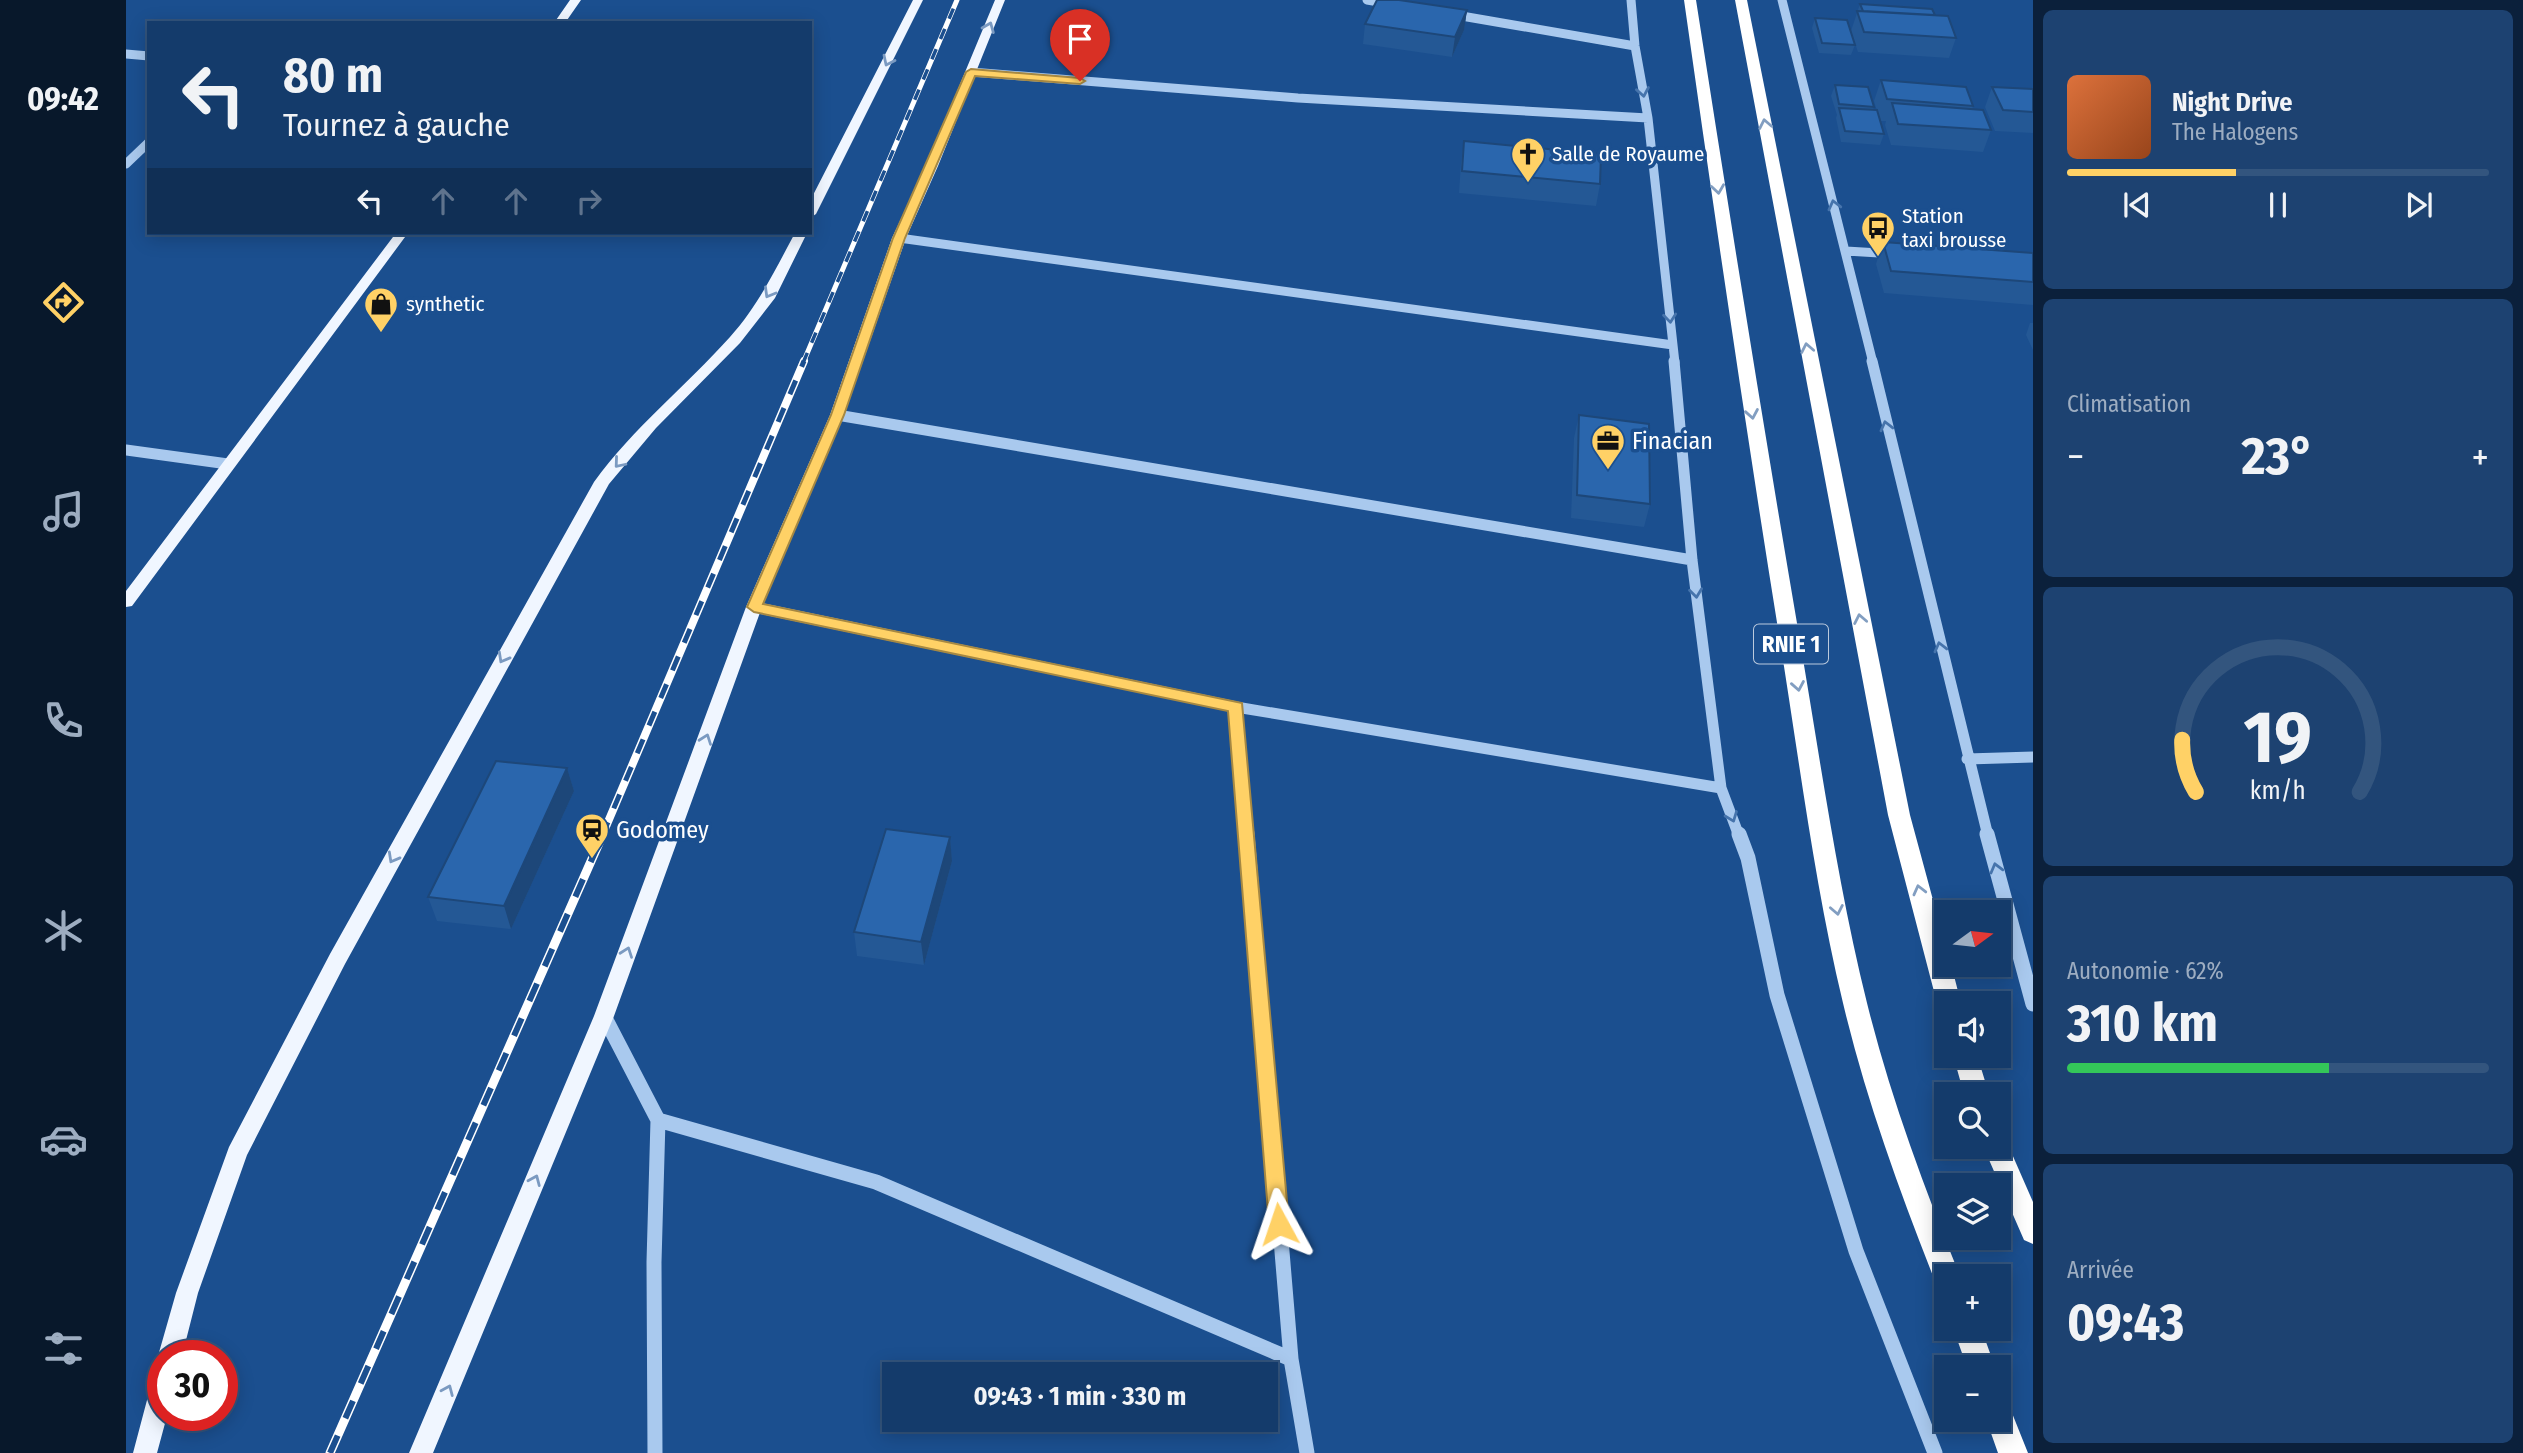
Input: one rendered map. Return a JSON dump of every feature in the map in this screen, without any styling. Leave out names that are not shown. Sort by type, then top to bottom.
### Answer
[{"type":"highway","name":"RNIE 1","points":[[1690,0],[1749,398],[1838,918],[1868,1051],[1912,1191],[1942,1264]]},
{"type":"highway","name":"RNIE 1","points":[[1741,0],[1899,815],[1946,991]]},
{"type":"highway","points":[[2002,1159],[2033,1232]]},
{"type":"highway","points":[[2005,1432],[2013,1453]]},
{"type":"main road","points":[[560,21],[576,0]]},
{"type":"main road","points":[[812,210],[918,0]]},
{"type":"main road","points":[[421,1453],[604,1016],[754,607],[837,415],[899,238],[1000,0]]},
{"type":"main road","points":[[126,602],[400,235]]},
{"type":"main road","points":[[174,1340],[187,1293],[237,1154],[337,960],[595,494],[602,482],[651,425],[735,340],[768,298],[800,235]]},
{"type":"main road","points":[[145,1453],[151,1431]]},
{"type":"street","points":[[1367,0],[1407,7]]},
{"type":"street","points":[[1631,0],[1635,47],[1648,118],[1673,345],[1692,561],[1721,788],[1748,859],[1777,995],[1856,1251],[1935,1453]]},
{"type":"street","points":[[1782,0],[1846,251],[1967,759],[2033,1004]]},
{"type":"street","points":[[1434,12],[1635,47]]},
{"type":"street","points":[[126,54],[147,56]]},
{"type":"street","points":[[971,72],[1298,98],[1648,118]]},
{"type":"street","points":[[126,164],[147,144]]},
{"type":"street","points":[[899,238],[1673,345]]},
{"type":"street","points":[[1846,251],[1913,255]]},
{"type":"street","points":[[837,415],[1692,561]]},
{"type":"street","points":[[126,450],[228,464]]},
{"type":"street","points":[[754,607],[1236,707],[1721,788]]},
{"type":"street","points":[[1236,707],[1291,1359],[1307,1453]]},
{"type":"street","points":[[1967,759],[2033,757]]},
{"type":"street","points":[[604,1016],[658,1120],[654,1262],[655,1453]]},
{"type":"street","points":[[658,1120],[877,1182],[1291,1359]]},
{"type":"building","points":[[1377,0],[1399,0],[1467,10],[1455,37],[1365,24]]},
{"type":"building","points":[[1860,4],[1932,9],[1935,15],[1863,11]]},
{"type":"building","points":[[1857,11],[1948,16],[1956,38],[1864,32]]},
{"type":"building","points":[[1815,18],[1847,20],[1855,45],[1822,43]]},
{"type":"building","points":[[1881,80],[1966,87],[1973,106],[1887,99]]},
{"type":"building","points":[[1835,85],[1868,87],[1874,107],[1839,104]]},
{"type":"building","points":[[1992,87],[2033,89],[2033,112],[2003,110]]},
{"type":"building","points":[[1892,103],[1983,110],[1991,130],[1898,124]]},
{"type":"building","points":[[1839,108],[1877,110],[1884,134],[1845,131]]},
{"type":"building","points":[[1464,141],[1601,154],[1600,184],[1462,171]]},
{"type":"building","points":[[1883,242],[2033,253],[2033,282],[1891,271]]},
{"type":"building","points":[[1579,415],[1649,424],[1650,504],[1577,495]]},
{"type":"building","points":[[496,761],[567,768],[504,906],[428,897]]},
{"type":"building","points":[[886,829],[950,837],[921,942],[854,932]]},
{"type":"railway","points":[[803,363],[957,0]]},
{"type":"railway","points":[[602,836],[804,361]]},
{"type":"railway","points":[[330,1453],[603,834]]},
{"type":"place","name":"Salle de Royaume","points":[[1528,184]]},
{"type":"place","name":"Station taxi brousse","points":[[1878,258]]},
{"type":"place","name":"synthetic","points":[[381,334]]},
{"type":"place","name":"Finacian","points":[[1608,471]]},
{"type":"place","name":"Godomey","points":[[592,860]]},
{"type":"route","points":[[1080,81],[971,72],[899,238],[837,415],[754,607],[1236,707],[1279,1224]]}]
